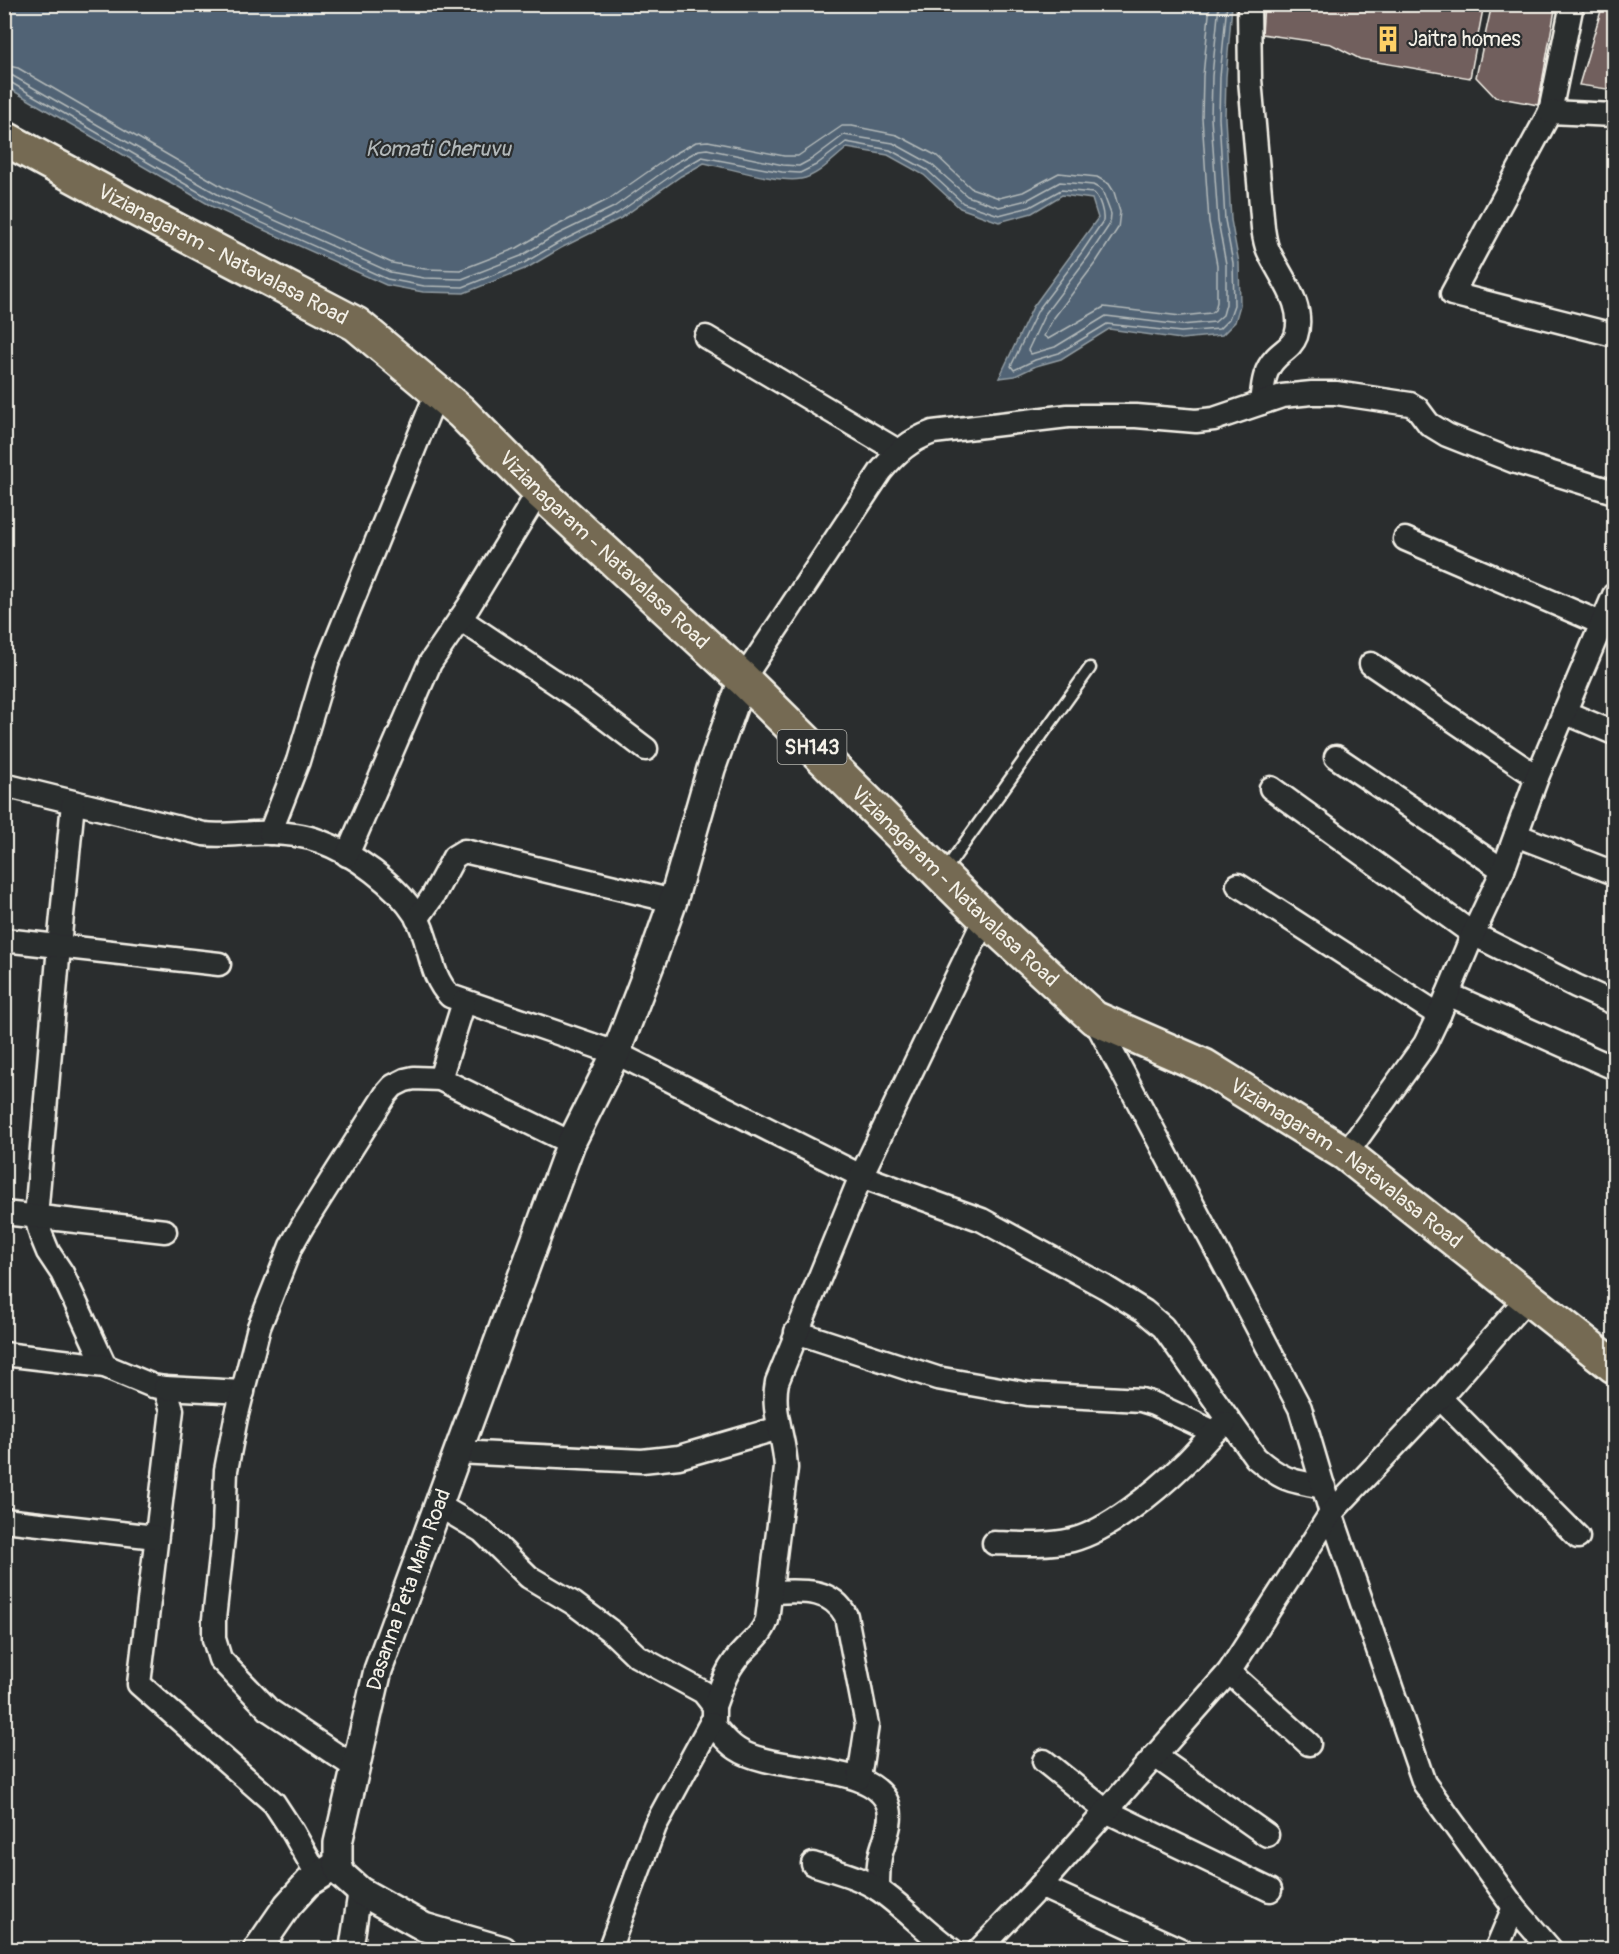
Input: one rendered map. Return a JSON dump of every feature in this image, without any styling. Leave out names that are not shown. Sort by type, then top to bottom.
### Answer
[{"type":"main road","name":"Vizianagaram - Natavalasa Road","points":[[4,138],[356,324],[461,412],[539,491],[743,679],[985,918],[1094,1018],[1204,1065],[1347,1154],[1614,1366]]},
{"type":"street","points":[[1249,4],[1250,79],[1263,228],[1267,248],[1294,301],[1299,317],[1295,338],[1288,348],[1275,359],[1266,373],[1261,403]]},
{"type":"street","points":[[1572,4],[1550,112],[1452,294],[1614,335]]},
{"type":"street","points":[[1550,112],[1614,115]]},
{"type":"street","points":[[706,338],[898,451]]},
{"type":"street","points":[[270,832],[298,761],[327,664],[437,392]]},
{"type":"street","points":[[743,679],[880,471],[898,451],[917,438],[947,429],[1068,416],[1107,415],[1196,421],[1214,419],[1282,396],[1336,393],[1402,402],[1417,408],[1429,424],[1447,435],[1513,461],[1614,492]]},
{"type":"street","points":[[347,855],[430,663],[539,491]]},
{"type":"street","points":[[1405,539],[1603,624]]},
{"type":"street","points":[[1347,1154],[1425,1044],[1439,1015],[1503,870],[1537,777],[1614,595]]},
{"type":"street","points":[[460,618],[580,699],[646,749]]},
{"type":"street","points":[[1371,664],[1537,777]]},
{"type":"street","name":"Dasanna Peta Main Road","points":[[328,1870],[338,1843],[378,1670],[571,1143],[616,1053],[673,902],[711,769],[743,679]]},
{"type":"street","points":[[1564,712],[1614,733]]},
{"type":"street","points":[[1336,757],[1503,870]]},
{"type":"street","points":[[4,785],[204,834],[219,836],[270,832],[310,838],[347,855],[372,871],[404,898],[417,918],[435,972],[443,989],[450,996],[616,1053],[861,1176],[982,1220],[1106,1287],[1144,1311],[1163,1327],[1221,1426],[1274,1474],[1293,1481],[1324,1487]]},
{"type":"street","points":[[1271,788],[1473,934],[1614,1003]]},
{"type":"street","points":[[73,802],[36,1217],[48,1251],[62,1273],[105,1366]]},
{"type":"street","points":[[1516,835],[1614,873]]},
{"type":"street","points":[[417,918],[433,896],[454,857],[464,851],[673,902]]},
{"type":"street","points":[[1238,885],[1439,1015]]},
{"type":"street","points":[[609,1950],[655,1826],[712,1714],[728,1671],[735,1660],[764,1629],[771,1592],[786,1468],[786,1454],[774,1408],[777,1382],[861,1176],[985,918]]},
{"type":"street","points":[[4,940],[219,964]]},
{"type":"street","points":[[1448,994],[1614,1068]]},
{"type":"street","points":[[440,1079],[464,1002]]},
{"type":"street","points":[[1094,1018],[1300,1408],[1332,1513],[1424,1783],[1514,1907],[1551,1950]]},
{"type":"street","points":[[356,1768],[269,1710],[220,1659],[214,1639],[214,1619],[224,1529],[226,1470],[259,1328],[291,1246],[393,1086],[414,1078],[440,1079],[571,1143]]},
{"type":"street","points":[[4,1213],[165,1231]]},
{"type":"street","points":[[979,1950],[1040,1886],[1229,1672],[1332,1513],[1440,1398],[1528,1297]]},
{"type":"street","points":[[796,1332],[937,1378],[1028,1394],[1141,1400],[1221,1426]]},
{"type":"street","points":[[4,1354],[105,1366],[153,1386],[165,1388],[243,1392]]},
{"type":"street","points":[[165,1388],[172,1410],[139,1684],[274,1803],[293,1832],[328,1870],[340,1874],[360,1891],[424,1927],[503,1950]]},
{"type":"street","points":[[1440,1398],[1578,1537]]},
{"type":"street","points":[[994,1543],[1042,1545],[1073,1539],[1096,1531],[1119,1518],[1183,1465],[1221,1426]]},
{"type":"street","points":[[457,1452],[642,1461],[679,1457],[779,1428]]},
{"type":"street","points":[[438,1505],[482,1531],[529,1577],[573,1602],[613,1633],[637,1656],[696,1686],[711,1700],[712,1714],[736,1749],[774,1762],[859,1778],[882,1792],[889,1806],[890,1816],[879,1860],[878,1889]]},
{"type":"street","points":[[4,1520],[156,1537]]},
{"type":"street","points":[[771,1592],[804,1591],[821,1594],[840,1606],[846,1616],[867,1725],[859,1778]]},
{"type":"street","points":[[1229,1672],[1309,1743]]},
{"type":"street","points":[[1155,1756],[1268,1835]]},
{"type":"street","points":[[1044,1761],[1106,1811],[1270,1890]]},
{"type":"street","points":[[813,1864],[850,1876],[878,1889],[952,1950]]},
{"type":"street","points":[[257,1950],[288,1905],[308,1883],[328,1870]]},
{"type":"street","points":[[1040,1886],[1181,1950]]},
{"type":"street","points":[[351,1950],[360,1891]]},
{"type":"street","points":[[1496,1950],[1514,1907]]},
{"type":"lane","points":[[942,875],[1090,668]]},
{"type":"water","name":"Komati Cheruvu","points":[[5,4],[1232,5],[1225,118],[1231,220],[1239,263],[1240,305],[1235,322],[1222,335],[1181,339],[1109,329],[1061,359],[1036,366],[1015,376],[999,378],[1033,307],[1098,218],[1092,199],[1062,195],[1032,213],[999,222],[960,208],[924,175],[888,155],[847,148],[820,171],[801,179],[767,177],[704,163],[681,176],[621,218],[527,268],[464,293],[423,292],[386,285],[213,207],[5,86]]},
{"type":"building","name":"Jaitra homes","points":[[1264,4],[1484,4],[1470,78],[1360,59],[1331,44],[1262,34]]},
{"type":"building","points":[[1492,4],[1556,4],[1538,105],[1495,97],[1476,77]]},
{"type":"building","points":[[1603,4],[1614,4],[1614,90],[1579,85]]},
{"type":"place","name":"Jaitra homes","points":[[1388,39]]}]
